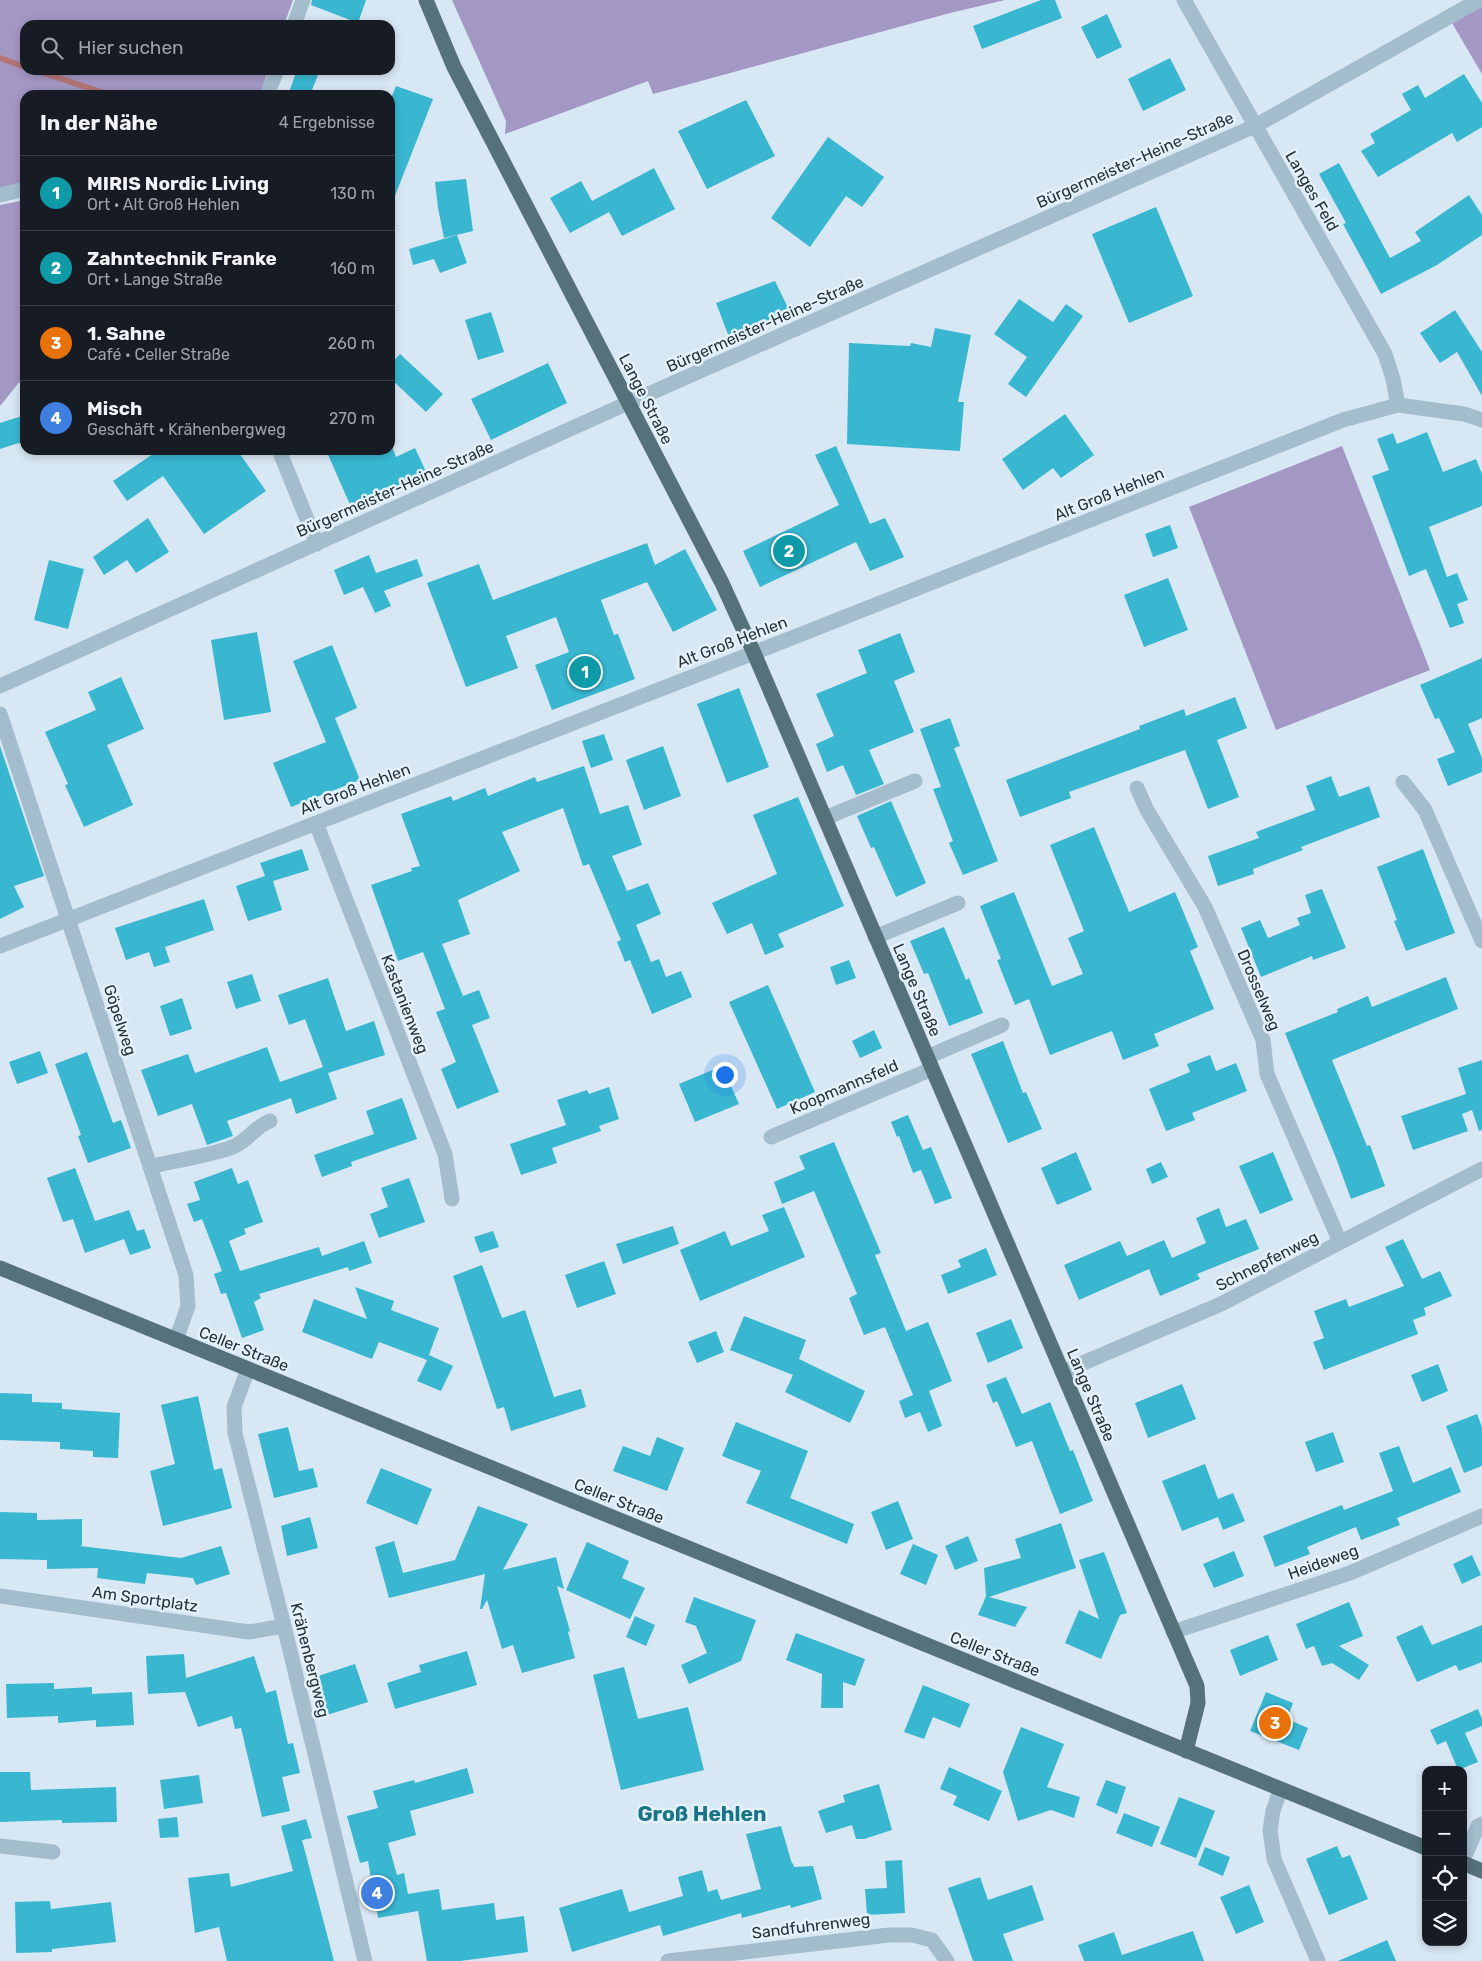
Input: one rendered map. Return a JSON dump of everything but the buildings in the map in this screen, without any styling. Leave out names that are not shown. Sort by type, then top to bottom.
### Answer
[{"type":"main road","name":"Lange Straße","points":[[426,0],[454,67],[722,583],[754,653],[1197,1686],[1198,1703],[1186,1751]]},
{"type":"main road","name":"Celler Straße","points":[[0,1268],[1226,1767],[1280,1791],[1422,1846]]},
{"type":"main road","points":[[1467,1864],[1482,1871]]},
{"type":"street","points":[[296,20],[303,0]]},
{"type":"street","name":"Langes Feld","points":[[1184,0],[1385,354],[1398,405]]},
{"type":"street","name":"Bürgermeister-Heine-Straße","points":[[0,686],[628,403],[1255,126],[1480,0]]},
{"type":"street","points":[[269,90],[275,75]]},
{"type":"street","points":[[0,195],[20,190]]},
{"type":"street","name":"Alt Groß Hehlen","points":[[0,946],[754,653],[1342,420],[1398,405],[1464,414],[1482,420]]},
{"type":"street","points":[[281,455],[317,544]]},
{"type":"street","name":"Göpelweg","points":[[0,714],[186,1275],[188,1306],[176,1340]]},
{"type":"street","points":[[825,818],[915,780]]},
{"type":"street","points":[[1403,782],[1425,810],[1482,941]]},
{"type":"street","name":"Drosselweg","points":[[1136,788],[1147,810],[1205,907],[1263,1040],[1267,1074],[1340,1242]]},
{"type":"street","name":"Kastanienweg","points":[[316,823],[445,1154],[452,1199]]},
{"type":"street","name":"Lange Straße","points":[[875,937],[958,903]]},
{"type":"street","name":"Lange Straße","points":[[929,1063],[1002,1025]]},
{"type":"street","name":"Koopmannsfeld","points":[[771,1137],[929,1063]]},
{"type":"street","points":[[150,1167],[221,1151],[248,1138],[262,1123],[270,1121]]},
{"type":"street","name":"Schnepfenweg","points":[[1062,1372],[1221,1304],[1482,1169]]},
{"type":"street","name":"Krähenbergweg","points":[[248,1369],[234,1407],[234,1433],[284,1626],[365,1961]]},
{"type":"street","name":"Heideweg","points":[[1173,1632],[1350,1573],[1482,1516]]},
{"type":"street","name":"Am Sportplatz","points":[[0,1596],[249,1632],[284,1626]]},
{"type":"street","points":[[1280,1791],[1273,1811],[1270,1830],[1274,1859],[1318,1961]]},
{"type":"street","points":[[1466,1856],[1478,1826],[1482,1824]]},
{"type":"street","points":[[0,1846],[54,1852]]},
{"type":"street","name":"Sandfuhrenweg","points":[[668,1961],[889,1935],[912,1934],[932,1940],[947,1961]]},
{"type":"shaded area","points":[[0,0],[293,0],[286,20],[20,20],[20,75],[266,75],[262,90],[20,90],[20,185],[0,188]]},
{"type":"shaded area","points":[[452,0],[1005,0],[950,13],[653,94],[648,81],[505,134],[506,121]]},
{"type":"shaded area","points":[[1482,0],[1482,74],[1452,23]]},
{"type":"shaded area","points":[[20,201],[20,381],[0,406],[0,205]]},
{"type":"shaded area","points":[[1342,446],[1430,670],[1276,730],[1189,507]]},
{"type":"waterway","points":[[0,58],[20,65]]},
{"type":"waterway","points":[[50,75],[95,90]]},
{"type":"place","name":"Zahntechnik Franke","points":[[789,551]]},
{"type":"place","name":"MIRIS Nordic Living","points":[[585,672]]},
{"type":"place","name":"1. Sahne","points":[[1275,1723]]},
{"type":"place","name":"Misch","points":[[377,1893]]},
{"type":"district","name":"Groß Hehlen","points":[[702,1813]]}]
